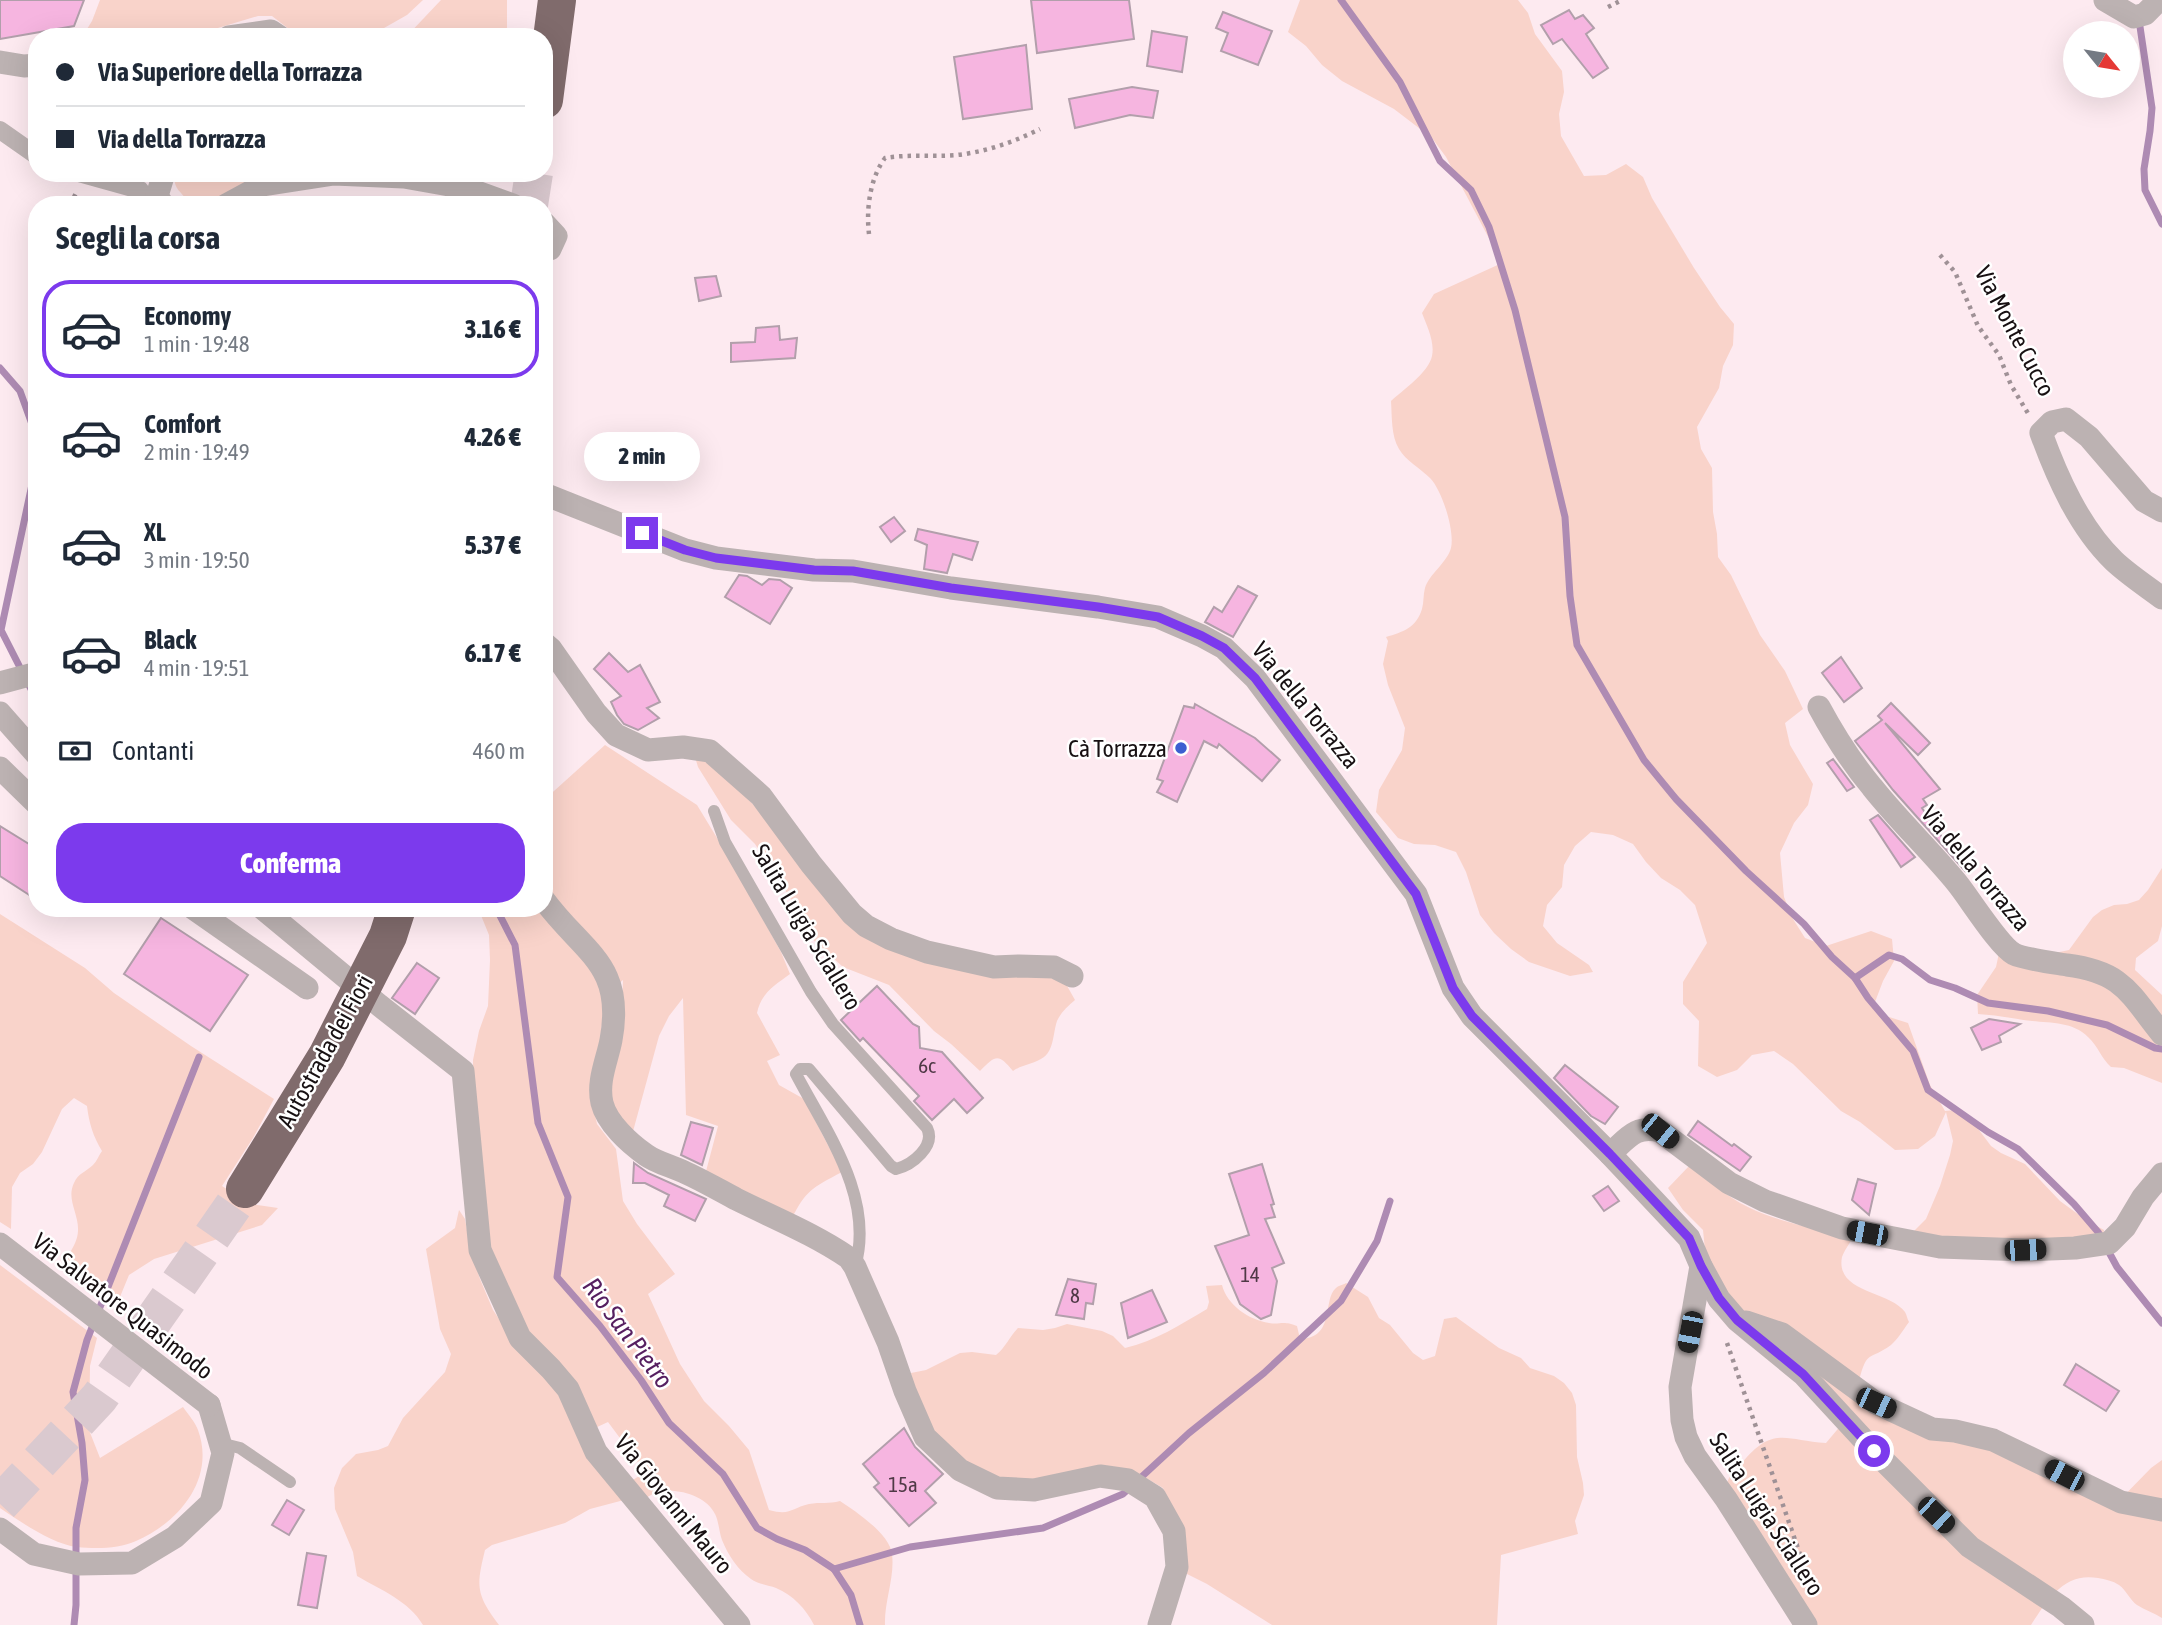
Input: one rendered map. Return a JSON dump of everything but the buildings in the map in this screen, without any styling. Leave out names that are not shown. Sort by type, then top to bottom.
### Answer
[{"type":"highway","points":[[553,37],[557,0]]},
{"type":"highway","name":"Autostrada dei Fiori","points":[[245,1189],[327,1056],[388,936],[394,917]]},
{"type":"street","points":[[2105,0],[2134,17],[2145,13],[2159,0]]},
{"type":"street","points":[[0,62],[28,66]]},
{"type":"street","points":[[0,130],[28,150]]},
{"type":"street","points":[[107,182],[150,196]]},
{"type":"street","points":[[243,196],[263,185],[282,182]]},
{"type":"street","points":[[433,182],[466,188],[488,196]]},
{"type":"street","name":"Via Monte Cucco","points":[[2162,511],[2144,501],[2090,437],[2066,419],[2052,422],[2041,433],[2067,494],[2095,539],[2115,562],[2162,598]]},
{"type":"street","name":"Via della Torrazza","points":[[553,498],[685,550],[716,558],[814,570],[853,571],[951,588],[1158,617],[1224,648],[1255,678],[1416,894],[1453,988],[1472,1016],[1610,1154],[1689,1238],[1719,1298],[1737,1320],[1803,1374],[1874,1451],[1970,1547],[2061,1607],[2082,1625]]},
{"type":"street","name":"Salita Luigia Sciallero","points":[[553,652],[596,713],[616,735],[649,750],[683,747],[710,751],[761,796],[852,914],[866,926],[891,939],[928,952],[994,967],[1054,967],[1072,976]]},
{"type":"street","points":[[0,683],[28,675]]},
{"type":"street","name":"Via della Torrazza","points":[[1819,707],[1871,786],[1958,884],[2014,954],[2105,973],[2130,992],[2162,1034]]},
{"type":"street","points":[[0,713],[28,745]]},
{"type":"street","points":[[0,768],[28,795]]},
{"type":"street","points":[[553,912],[588,949],[611,986],[615,1009],[611,1042],[601,1076],[602,1103],[616,1128],[646,1156],[684,1171],[778,1218],[849,1258],[888,1342],[925,1437],[960,1470],[997,1488],[1034,1490],[1100,1476],[1128,1480],[1155,1497],[1174,1531],[1177,1567],[1160,1625]]},
{"type":"street","points":[[206,917],[307,988]]},
{"type":"street","name":"Via Giovanni Mauro","points":[[273,917],[463,1071],[480,1250],[520,1338],[568,1389],[596,1452],[739,1625]]},
{"type":"street","points":[[1610,1154],[1635,1132],[1646,1128],[1660,1131],[1729,1183],[1765,1201],[1842,1228],[1952,1248],[2025,1250],[2075,1248],[2109,1243],[2125,1227],[2143,1197],[2162,1174]]},
{"type":"street","name":"Via Salvatore Quasimodo","points":[[0,1244],[209,1405],[223,1453],[211,1503],[175,1538],[132,1563],[79,1564],[34,1554],[0,1530]]},
{"type":"street","name":"Salita Luigia Sciallero","points":[[1701,1266],[1680,1387],[1686,1437],[1695,1456],[1726,1499],[1806,1625]]},
{"type":"street","points":[[1737,1320],[1782,1334],[1876,1403],[1932,1429],[1955,1431],[1993,1440],[2121,1502],[2162,1510]]},
{"type":"lane","name":"Salita Luigia Sciallero","points":[[714,811],[725,842],[833,1024],[930,1134],[929,1143],[917,1157],[905,1167],[896,1169],[809,1069],[798,1070],[796,1074],[845,1164],[858,1206],[860,1250],[855,1267]]},
{"type":"lane","points":[[220,1443],[240,1448],[290,1482]]},
{"type":"path","points":[[1608,7],[1622,0]]},
{"type":"path","points":[[869,234],[869,211],[875,175],[886,158],[976,152],[1040,129]]},
{"type":"path","name":"Via Monte Cucco","points":[[1940,255],[1955,272],[1978,326],[1998,355],[2011,386],[2041,433]]},
{"type":"path","points":[[1727,1343],[1816,1599]]},
{"type":"shaded area","points":[[100,0],[423,0],[407,15],[384,28],[288,28],[272,16],[258,16],[218,28],[88,28]]},
{"type":"shaded area","points":[[441,0],[507,0],[507,28],[415,28]]},
{"type":"shaded area","points":[[1300,0],[1518,0],[1528,13],[1535,34],[1562,71],[1564,92],[1559,114],[1561,136],[1584,176],[1606,175],[1626,164],[1643,177],[1652,198],[1694,268],[1734,324],[1733,345],[1723,366],[1719,388],[1697,427],[1701,449],[1712,468],[1718,557],[1731,575],[1760,635],[1785,671],[1803,709],[1785,723],[1790,745],[1813,784],[1808,805],[1794,823],[1780,853],[1784,897],[1793,919],[1805,938],[1826,946],[1871,931],[1892,939],[1894,961],[1875,1002],[1886,1016],[1908,1023],[1930,1085],[1945,1111],[1955,1110],[1976,1126],[1991,1146],[2025,1164],[2060,1201],[2104,1230],[2103,1237],[2011,1243],[1910,1235],[1926,1219],[1950,1155],[1953,1141],[1946,1112],[1935,1136],[1918,1149],[1895,1150],[1860,1122],[1841,1111],[1793,1064],[1774,1051],[1752,1055],[1737,1070],[1717,1077],[1698,1066],[1699,1021],[1683,1004],[1683,982],[1707,943],[1695,905],[1680,890],[1661,878],[1633,844],[1613,835],[1591,832],[1575,846],[1564,865],[1562,887],[1547,905],[1543,926],[1557,943],[1589,965],[1593,972],[1570,976],[1529,962],[1494,933],[1480,915],[1466,872],[1456,852],[1398,838],[1376,812],[1379,790],[1402,750],[1405,728],[1383,664],[1388,641],[1386,637],[1403,631],[1416,621],[1422,609],[1427,583],[1446,559],[1452,541],[1446,511],[1435,484],[1405,457],[1396,444],[1391,401],[1421,375],[1430,362],[1432,345],[1422,313],[1434,294],[1502,263],[1446,157],[1432,138],[1394,109],[1342,81],[1288,32]]},
{"type":"shaded area","points":[[175,182],[257,182],[228,196],[184,196]]},
{"type":"shaded area","points":[[605,745],[697,805],[781,952],[790,974],[765,995],[757,1013],[780,1055],[767,1061],[779,1085],[804,1099],[842,1172],[811,1191],[791,1220],[705,1175],[718,1126],[686,1115],[683,998],[669,1016],[659,1036],[632,1135],[613,1109],[609,1088],[621,1034],[623,980],[606,994],[592,1100],[597,1124],[616,1149],[623,1201],[675,1274],[648,1294],[680,1364],[704,1401],[749,1450],[769,1510],[787,1512],[809,1504],[840,1501],[879,1531],[890,1546],[893,1563],[885,1625],[814,1625],[803,1608],[793,1599],[776,1588],[753,1581],[738,1567],[722,1540],[715,1514],[705,1502],[691,1494],[674,1491],[656,1493],[644,1499],[630,1482],[645,1472],[608,1422],[595,1428],[516,1320],[492,1259],[473,1083],[473,1060],[488,1006],[489,935],[482,917],[553,917],[553,792]]},
{"type":"shaded area","points":[[698,755],[733,781],[857,926],[1043,972],[1066,984],[1075,1000],[1059,1018],[1047,1054],[1013,1071],[997,1058],[980,1071],[934,1031],[889,985],[843,967],[810,937],[811,930],[755,844],[731,820],[698,767],[695,757]]},
{"type":"shaded area","points":[[2162,868],[2162,926],[2158,941],[2136,958],[2135,970],[2162,995],[2162,1026],[2144,1002],[2055,953],[2069,950],[2093,917],[2102,910],[2139,900]]},
{"type":"shaded area","points":[[0,914],[85,968],[114,993],[274,1099],[222,1186],[250,1204],[278,1208],[262,1225],[154,1259],[129,1275],[115,1309],[67,1272],[68,1260],[78,1231],[72,1189],[78,1177],[93,1165],[102,1151],[92,1129],[87,1106],[74,1098],[62,1109],[42,1152],[33,1164],[20,1173],[12,1187],[11,1229],[0,1222]]},
{"type":"shaded area","points":[[1999,953],[2108,983],[2162,1040],[2162,1083],[2124,1068],[2111,1067],[2088,1037],[2076,1028],[1978,1014],[1977,995],[1996,967]]},
{"type":"shaded area","points":[[1690,1165],[1725,1193],[1760,1212],[1799,1225],[1853,1237],[1842,1257],[1842,1269],[1847,1278],[1855,1285],[1898,1305],[1909,1322],[1891,1345],[1867,1360],[1859,1381],[1733,1302],[1705,1250],[1703,1230],[1683,1210],[1668,1188]]},
{"type":"shaded area","points":[[459,1210],[465,1219],[470,1247],[493,1310],[507,1331],[548,1375],[624,1500],[590,1509],[565,1523],[492,1545],[485,1550],[480,1573],[480,1590],[499,1625],[423,1625],[402,1603],[357,1576],[353,1552],[335,1509],[334,1488],[342,1468],[356,1454],[388,1446],[403,1418],[445,1372],[451,1354],[440,1329],[426,1249],[455,1228]]},
{"type":"shaded area","points":[[0,1265],[97,1338],[90,1366],[89,1430],[100,1458],[183,1407],[198,1430],[202,1465],[190,1497],[166,1523],[136,1541],[122,1546],[99,1548],[67,1545],[27,1526],[0,1508]]},
{"type":"shaded area","points":[[1346,1283],[1368,1297],[1379,1318],[1390,1325],[1413,1353],[1423,1360],[1435,1356],[1444,1319],[1456,1317],[1499,1348],[1521,1358],[1530,1368],[1554,1376],[1572,1393],[1576,1405],[1577,1457],[1584,1495],[1575,1521],[1578,1534],[1501,1555],[1497,1625],[1272,1625],[1183,1572],[1179,1523],[1163,1488],[1141,1475],[1038,1485],[987,1479],[937,1440],[917,1406],[911,1373],[926,1370],[960,1353],[996,1355],[1018,1328],[1043,1330],[1067,1324],[1102,1331],[1113,1336],[1125,1348],[1157,1337],[1207,1309],[1209,1302],[1206,1286],[1222,1285],[1234,1305],[1247,1315],[1261,1321],[1297,1326],[1300,1339],[1311,1337],[1324,1326],[1332,1294],[1337,1287]]},
{"type":"shaded area","points":[[1805,1361],[2112,1508],[2162,1460],[2162,1618],[2137,1605],[2117,1584],[2086,1577],[2075,1579],[2058,1590],[2043,1606],[2031,1625],[1811,1625],[1726,1486],[1732,1474],[1752,1452],[1771,1439],[1789,1438],[1826,1443],[1842,1424]]},
{"type":"waterway","points":[[1341,0],[1400,82],[1440,161],[1471,190],[1489,227],[1515,310],[1565,517],[1570,596],[1577,645],[1644,760],[1676,799],[1746,871],[1804,924],[1832,957],[1855,978],[1868,998],[1913,1051],[1928,1090],[1988,1132],[2018,1149],[2074,1204],[2098,1232],[2117,1267],[2162,1323]]},
{"type":"waterway","points":[[2139,20],[2152,108],[2144,169],[2145,190],[2162,224]]},
{"type":"waterway","name":"Rio San Pietro","points":[[0,368],[20,391],[28,413]]},
{"type":"waterway","name":"Rio San Pietro","points":[[28,503],[1,630],[28,683]]},
{"type":"waterway","name":"Rio San Pietro","points":[[501,917],[515,945],[538,1123],[568,1197],[557,1277],[600,1326],[641,1380],[669,1423],[723,1474],[757,1528],[805,1550],[834,1569],[851,1595],[860,1625]]},
{"type":"waterway","points":[[1855,978],[1889,955],[1902,959],[1930,980],[1988,1003],[2048,1011],[2107,1025],[2162,1049]]},
{"type":"waterway","points":[[74,1625],[76,1528],[85,1480],[73,1392],[87,1340],[199,1057]]},
{"type":"waterway","points":[[834,1569],[910,1547],[1043,1528],[1123,1494],[1189,1433],[1264,1373],[1341,1301],[1377,1241],[1390,1201]]},
{"type":"tunnel","points":[[530,196],[533,182]]},
{"type":"tunnel","points":[[0,1504],[99,1398],[245,1189]]},
{"type":"place","name":"Cà Torrazza","points":[[1181,748]]},
{"type":"route","points":[[642,533],[685,550],[716,558],[814,570],[853,571],[951,588],[1158,617],[1224,648],[1255,678],[1416,894],[1453,988],[1472,1016],[1610,1154],[1689,1238],[1719,1298],[1737,1320],[1803,1374],[1874,1451]]}]
